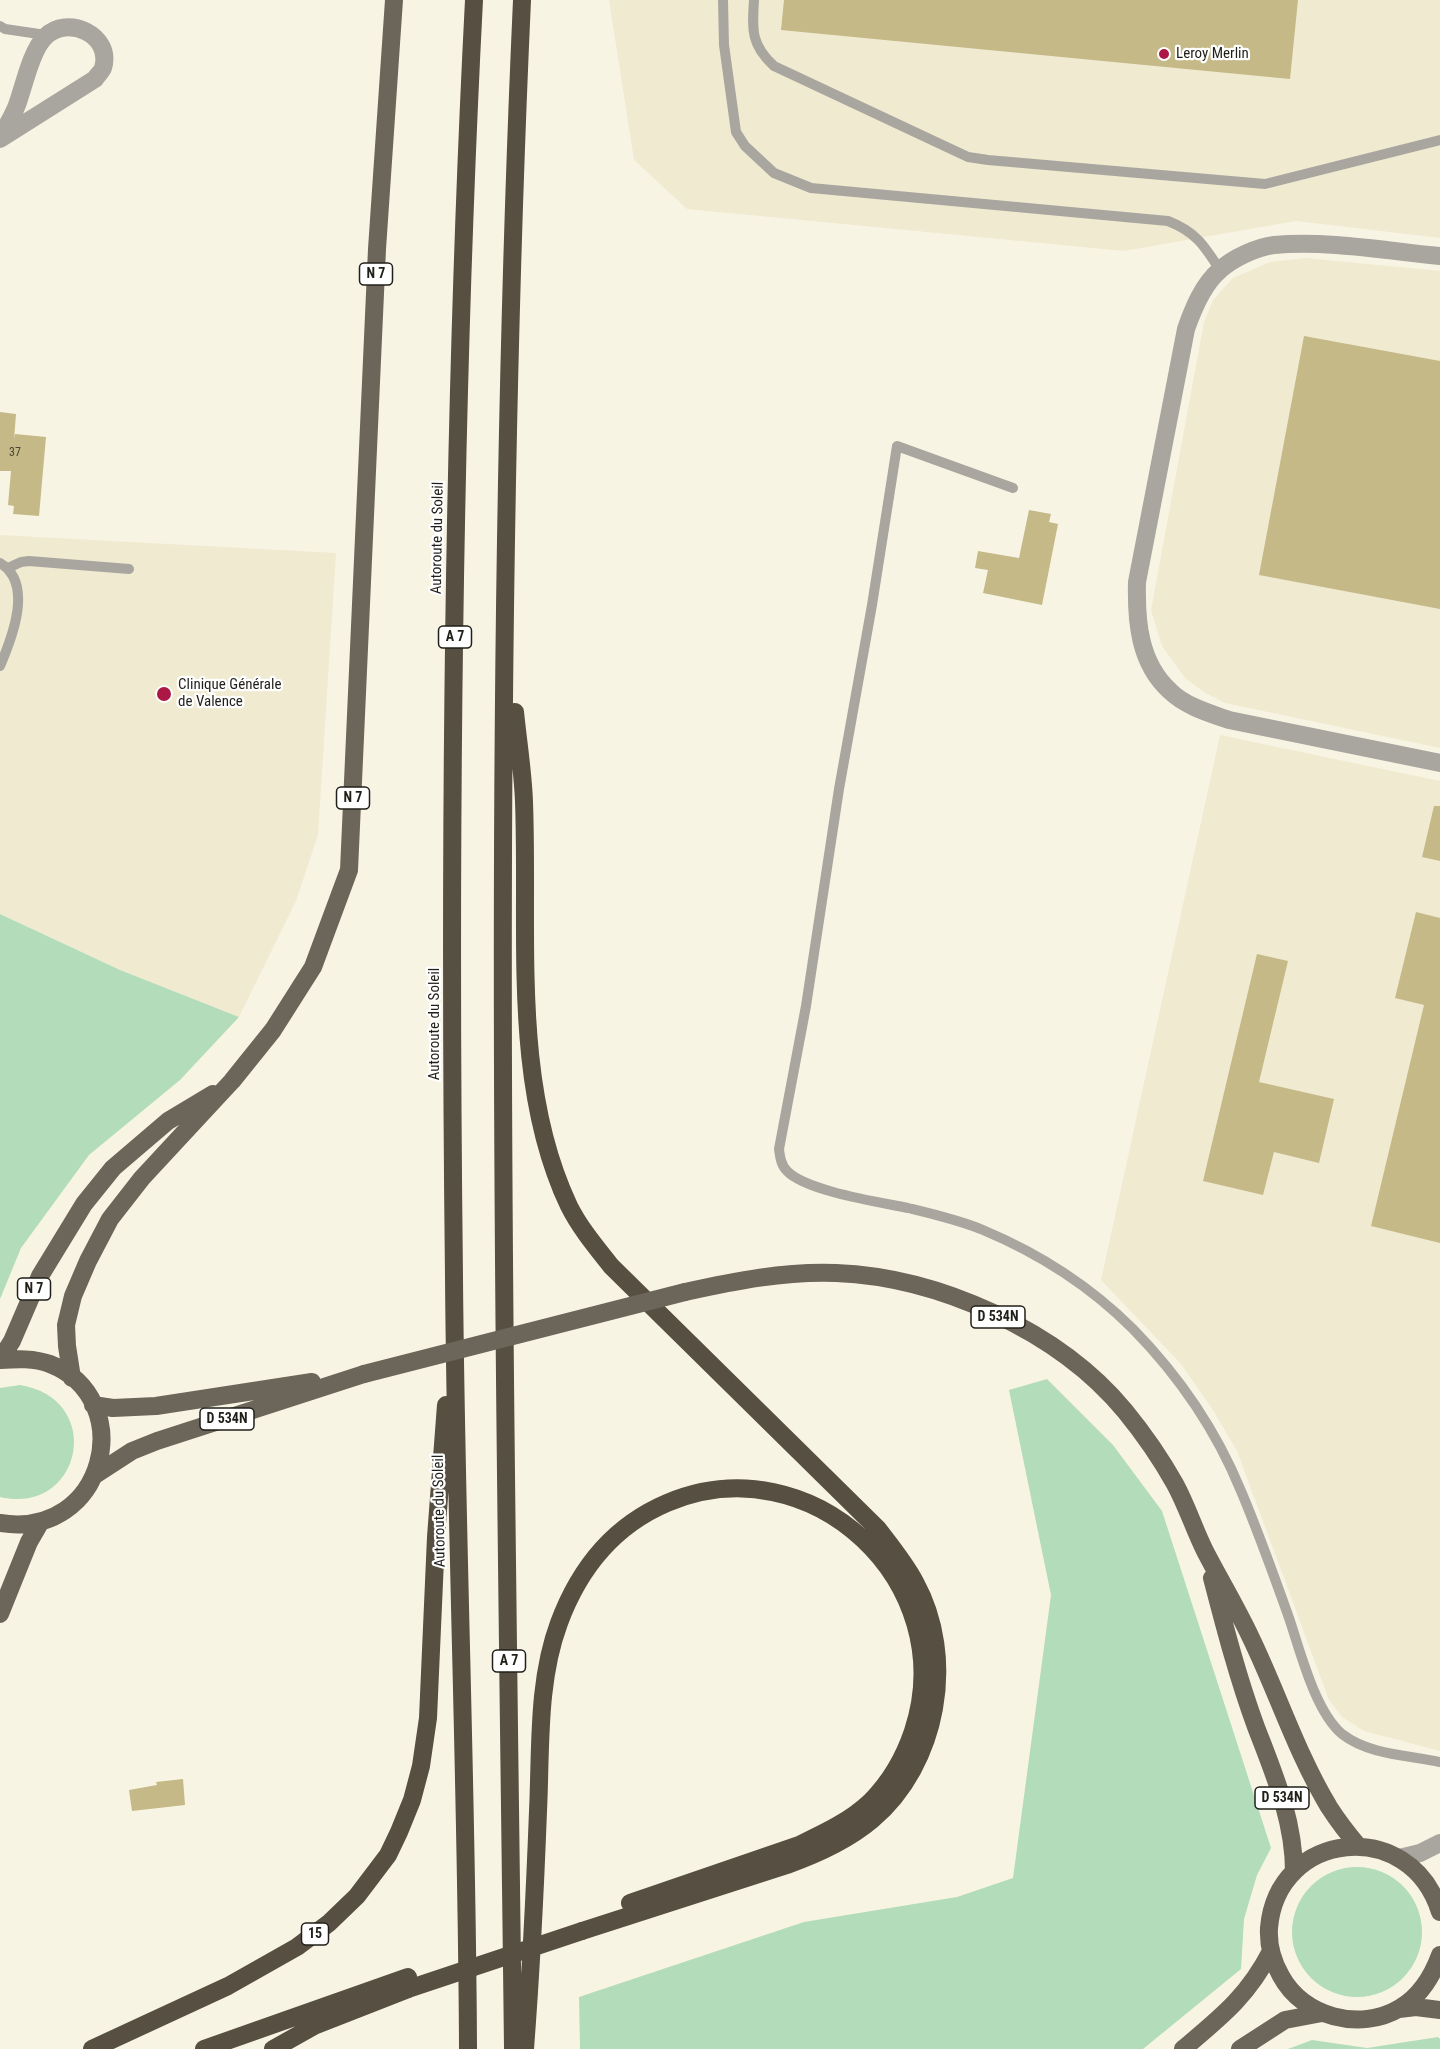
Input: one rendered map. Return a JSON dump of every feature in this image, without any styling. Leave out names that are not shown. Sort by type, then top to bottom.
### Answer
[{"type":"highway","name":"Autoroute du Soleil","points":[[468,2049],[454,1293],[453,817],[458,409],[464,195],[474,0]]},
{"type":"highway","name":"A 7","points":[[513,2049],[504,1261],[503,938],[507,407],[522,0]]},
{"type":"highway","points":[[204,2049],[582,1926],[817,1854],[853,1834],[890,1803],[915,1765],[932,1716],[937,1670],[931,1626],[925,1604],[899,1556],[878,1529],[611,1266],[586,1234],[570,1208],[554,1169],[543,1134],[535,1090],[527,1013],[524,801],[506,611]]},
{"type":"highway","name":"15","points":[[92,2049],[228,1986],[297,1947],[329,1923],[357,1896],[388,1855],[399,1833],[412,1800],[421,1766],[428,1718],[436,1537],[454,1293]]},
{"type":"highway","points":[[525,2049],[534,1917],[543,1688],[554,1636],[585,1569],[614,1537],[649,1511],[679,1498],[709,1490],[746,1488],[785,1494],[842,1521],[864,1540],[893,1574],[915,1620],[923,1664],[921,1700],[911,1736],[896,1769],[884,1786],[858,1813],[799,1845],[582,1926]]},
{"type":"highway","points":[[273,2049],[316,2025],[408,1983]]},
{"type":"main road","name":"N 7","points":[[72,1378],[66,1325],[77,1287],[104,1229],[142,1178],[232,1082],[273,1030],[313,967],[349,870],[377,249],[394,0]]},
{"type":"main road","name":"N 7","points":[[0,1360],[12,1341],[40,1276],[84,1204],[113,1168],[168,1121],[232,1082]]},
{"type":"main road","name":"D 534N","points":[[95,1475],[132,1451],[157,1441],[364,1374],[686,1292],[780,1275],[836,1273],[890,1279],[939,1291],[1022,1328],[1055,1347],[1094,1378],[1125,1411],[1175,1484],[1205,1550],[1251,1637],[1316,1783],[1330,1809],[1359,1846]]},
{"type":"main road","points":[[0,1360],[26,1358],[50,1364],[72,1378],[84,1390],[93,1405],[101,1428],[101,1452],[95,1475],[75,1502],[62,1513],[40,1523],[16,1526],[0,1523]]},
{"type":"main road","name":"D 534N","points":[[93,1405],[112,1408],[156,1406],[364,1374]]},
{"type":"main road","points":[[0,1614],[29,1542],[40,1523]]},
{"type":"main road","name":"D 534N","points":[[1205,1550],[1229,1644],[1256,1727],[1273,1767],[1286,1811],[1294,1853],[1294,1872]]},
{"type":"main road","points":[[1439,1901],[1414,1869],[1399,1858],[1386,1852],[1359,1846],[1335,1849],[1313,1858],[1294,1872],[1281,1889],[1273,1908],[1269,1929],[1271,1951],[1276,1967],[1289,1988],[1308,2005],[1322,2013],[1341,2019],[1361,2020],[1399,2009],[1416,2007],[1440,2010]]},
{"type":"main road","points":[[1183,2049],[1244,1994],[1260,1973],[1271,1951]]},
{"type":"main road","points":[[1399,2009],[1426,1985],[1435,1970],[1440,1955]]},
{"type":"main road","points":[[1240,2049],[1285,2020],[1322,2013]]},
{"type":"street","points":[[74,27],[87,32],[96,39],[101,47],[103,68],[95,79],[0,138],[16,108],[38,46],[46,35],[59,28],[74,27]]},
{"type":"street","points":[[1440,256],[1314,244],[1272,245],[1248,253],[1220,270],[1201,295],[1186,329],[1137,582],[1136,615],[1141,644],[1155,673],[1170,692],[1199,710],[1229,720],[1440,764]]},
{"type":"street","points":[[1399,1858],[1420,1853],[1440,1843]]},
{"type":"lane","points":[[723,0],[724,45],[736,132],[745,146],[774,173],[811,188],[1168,221],[1193,234],[1202,242],[1220,270]]},
{"type":"lane","points":[[754,0],[754,39],[761,54],[774,66],[968,157],[1265,184],[1440,140]]},
{"type":"lane","points":[[0,26],[5,29],[46,35]]},
{"type":"lane","points":[[1013,488],[897,446],[872,605],[839,789],[806,1006],[779,1149],[781,1162],[787,1172],[802,1181],[835,1192],[951,1218],[1008,1241],[1061,1272],[1131,1328],[1165,1363],[1190,1396],[1228,1461],[1287,1612],[1317,1697],[1327,1716],[1342,1733],[1377,1751],[1440,1762]]},
{"type":"lane","points":[[0,666],[14,629],[18,604],[17,584],[4,566],[29,561],[129,569]]},
{"type":"shaded area","points":[[609,0],[1440,0],[1440,238],[1296,221],[1124,251],[687,209],[634,160]]},
{"type":"shaded area","points":[[1306,258],[1440,271],[1440,748],[1225,703],[1204,692],[1185,678],[1162,646],[1151,610],[1204,322],[1213,300],[1233,278],[1270,262]]},
{"type":"shaded area","name":"Clinique Générale de Valence","points":[[0,535],[336,553],[318,835],[296,901],[239,1017],[120,970],[0,914]]},
{"type":"shaded area","points":[[1220,735],[1440,781],[1440,1751],[1364,1731],[1342,1717],[1329,1700],[1237,1451],[1213,1410],[1181,1364],[1101,1280]]},
{"type":"green space","points":[[0,914],[120,970],[239,1017],[180,1080],[89,1155],[21,1248],[0,1299]]},
{"type":"green space","points":[[1047,1379],[1113,1445],[1162,1511],[1271,1848],[1257,1875],[1244,1919],[1241,1969],[1143,2049],[580,2049],[579,1997],[804,1922],[957,1897],[1013,1878],[1051,1595],[1009,1390]]},
{"type":"green space","points":[[20,1385],[47,1395],[65,1411],[73,1432],[73,1453],[65,1474],[50,1489],[28,1498],[0,1497],[0,1388]]},
{"type":"green space","points":[[1357,1867],[1382,1872],[1403,1886],[1417,1907],[1422,1932],[1417,1957],[1403,1978],[1382,1992],[1357,1997],[1332,1992],[1311,1978],[1297,1957],[1292,1932],[1297,1907],[1311,1886],[1332,1872]]},
{"type":"green space","points":[[1438,2037],[1440,2049],[1288,2049],[1312,2040],[1367,2048]]},
{"type":"building","name":"Leroy Merlin","points":[[784,0],[1298,0],[1290,79],[781,30]]},
{"type":"building","points":[[1304,336],[1440,361],[1440,609],[1259,575]]},
{"type":"building","points":[[0,412],[16,414],[14,440],[15,434],[46,437],[39,516],[13,514],[14,506],[8,505],[11,471],[0,471]]},
{"type":"building","points":[[1029,510],[1051,514],[1049,522],[1058,524],[1042,605],[983,593],[988,570],[975,568],[978,551],[1019,558]]},
{"type":"building","points":[[1434,806],[1440,806],[1440,861],[1422,857]]},
{"type":"building","points":[[1416,912],[1440,918],[1440,1243],[1371,1226],[1424,1005],[1395,998]]},
{"type":"building","points":[[1257,954],[1288,961],[1259,1082],[1334,1099],[1319,1163],[1274,1152],[1263,1195],[1203,1181]]},
{"type":"building","points":[[183,1779],[185,1805],[132,1811],[129,1790],[157,1785],[156,1782]]},
{"type":"place","name":"Leroy Merlin","points":[[1164,54]]},
{"type":"place","name":"Clinique Générale de Valence","points":[[164,694]]}]
